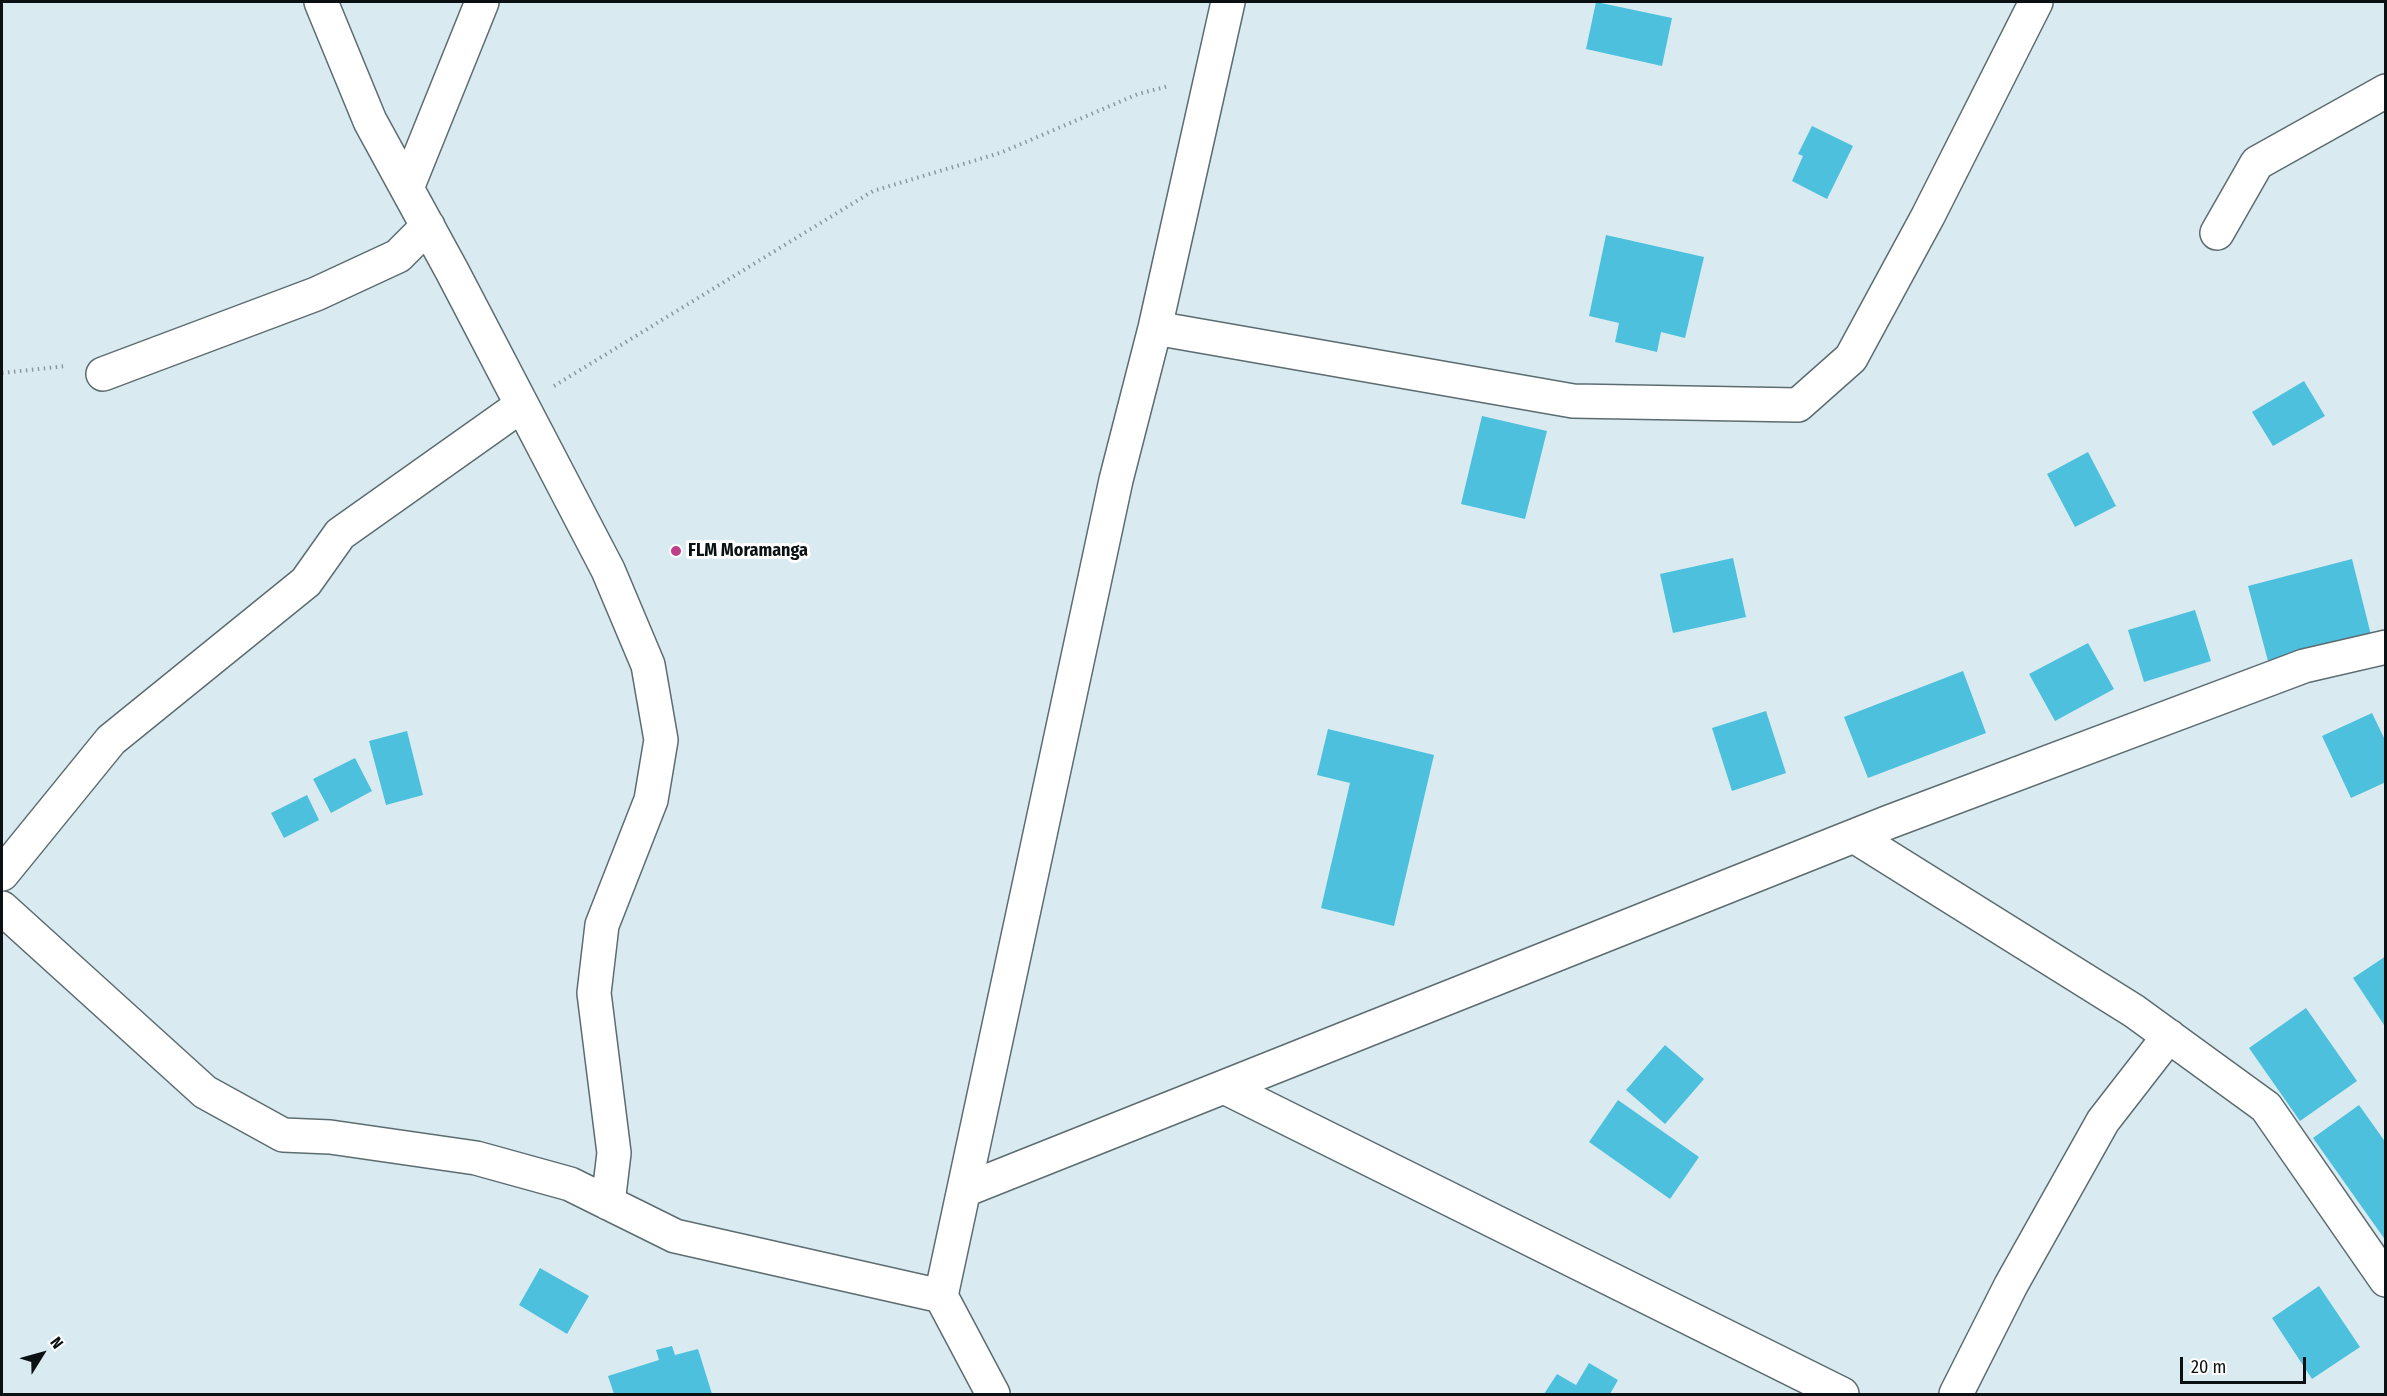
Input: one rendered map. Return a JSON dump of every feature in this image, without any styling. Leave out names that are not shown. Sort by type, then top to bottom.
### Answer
[{"type":"street","points":[[321,2],[370,121],[428,226],[608,570],[648,665],[661,740],[651,800],[602,925],[594,993],[614,1154],[608,1203]]},
{"type":"street","points":[[407,188],[482,2]]},
{"type":"street","points":[[995,1393],[941,1296],[1116,480],[1155,328],[1228,2]]},
{"type":"street","points":[[1155,328],[1573,401],[1798,405],[1851,358],[1928,216],[2036,2]]},
{"type":"street","points":[[2217,233],[2257,163],[2385,91]]},
{"type":"street","points":[[103,374],[316,294],[398,256],[428,226]]},
{"type":"street","points":[[2,874],[111,740],[306,582],[340,534],[522,405]]},
{"type":"street","points":[[965,1190],[1854,836],[2304,666],[2385,647]]},
{"type":"street","points":[[1854,836],[2134,1011],[2266,1107],[2385,1280]]},
{"type":"street","points":[[2,908],[206,1092],[283,1135],[330,1137],[476,1158],[570,1184],[675,1236],[941,1296]]},
{"type":"street","points":[[1956,1395],[2011,1285],[2103,1121],[2169,1036]]},
{"type":"street","points":[[1224,1087],[1842,1395]]},
{"type":"path","points":[[522,405],[873,191],[1000,153],[1138,94],[1213,74]]},
{"type":"path","points":[[2,374],[64,365],[103,374]]},
{"type":"building","points":[[1596,2],[1672,18],[1662,66],[1586,49]]},
{"type":"building","points":[[1812,126],[1853,146],[1827,199],[1792,181],[1803,156],[1798,154]]},
{"type":"building","points":[[1606,235],[1704,257],[1685,338],[1661,332],[1657,352],[1615,342],[1619,323],[1589,316]]},
{"type":"building","points":[[2304,381],[2325,416],[2273,446],[2252,412]]},
{"type":"building","points":[[1482,416],[1547,431],[1525,519],[1461,504]]},
{"type":"building","points":[[2088,452],[2116,506],[2075,527],[2047,474]]},
{"type":"building","points":[[1733,558],[1746,617],[1673,633],[1660,574]]},
{"type":"building","points":[[2352,559],[2371,635],[2268,661],[2248,586]]},
{"type":"building","points":[[2195,610],[2211,661],[2144,682],[2128,630]]},
{"type":"building","points":[[2088,643],[2114,689],[2055,721],[2029,674]]},
{"type":"building","points":[[1963,671],[1986,733],[1868,778],[1844,717]]},
{"type":"building","points":[[1766,711],[1786,773],[1732,791],[1712,728]]},
{"type":"building","points":[[2372,713],[2386,742],[2386,782],[2351,798],[2322,736]]},
{"type":"building","points":[[1328,729],[1434,755],[1394,926],[1321,908],[1350,783],[1317,775]]},
{"type":"building","points":[[407,731],[423,795],[386,805],[369,741]]},
{"type":"building","points":[[355,758],[372,791],[331,813],[313,779]]},
{"type":"building","points":[[307,795],[319,820],[284,838],[271,813]]},
{"type":"building","points":[[2386,956],[2386,1028],[2353,978]]},
{"type":"building","points":[[2306,1008],[2357,1081],[2300,1121],[2249,1048]]},
{"type":"building","points":[[1665,1045],[1704,1079],[1665,1124],[1626,1090]]},
{"type":"building","points":[[1618,1100],[1699,1157],[1670,1199],[1589,1142]]},
{"type":"building","points":[[2359,1105],[2386,1143],[2386,1241],[2313,1138]]},
{"type":"building","points":[[540,1268],[589,1296],[567,1334],[519,1305]]},
{"type":"building","points":[[2319,1286],[2360,1347],[2312,1379],[2272,1318]]},
{"type":"building","points":[[672,1346],[675,1355],[698,1349],[712,1394],[614,1394],[608,1376],[659,1360],[656,1350]]},
{"type":"building","points":[[1589,1363],[1618,1380],[1610,1394],[1544,1394],[1557,1374],[1576,1385]]},
{"type":"place","name":"FLM Moramanga","points":[[676,551]]}]
